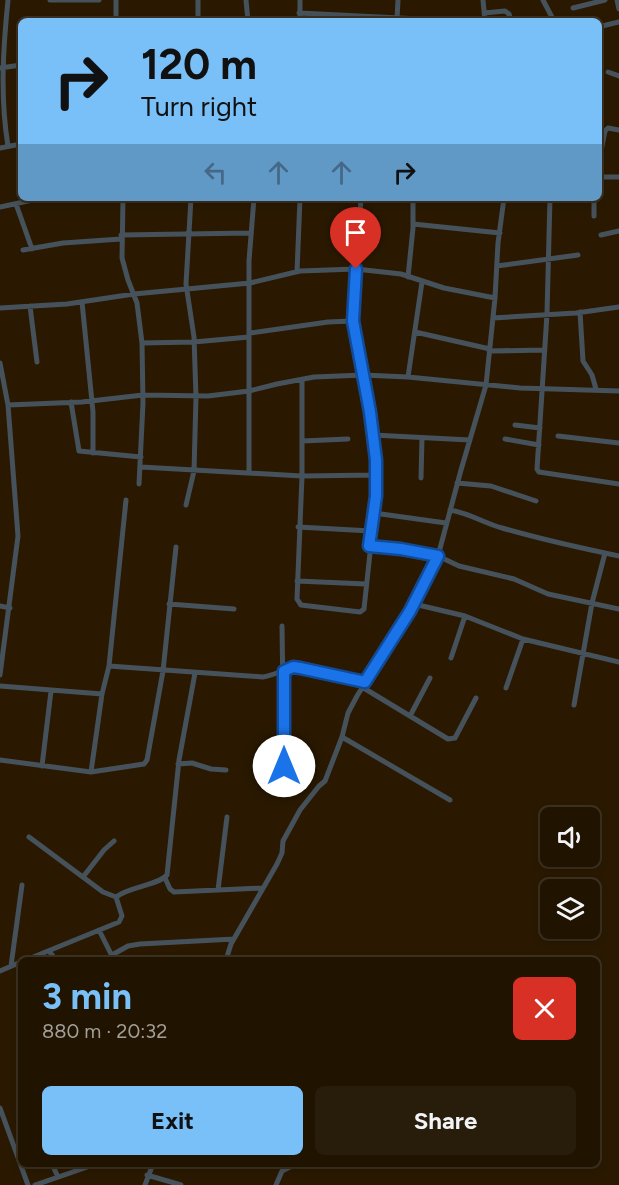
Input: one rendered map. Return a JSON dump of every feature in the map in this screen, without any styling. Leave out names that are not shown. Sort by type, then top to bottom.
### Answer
[{"type":"street","points":[[8,0],[1,68],[2,102],[8,146]]},
{"type":"street","points":[[50,0],[99,0]]},
{"type":"street","points":[[116,0],[116,18]]},
{"type":"street","points":[[198,0],[198,18]]},
{"type":"street","points":[[246,0],[248,18]]},
{"type":"street","points":[[300,0],[300,18]]},
{"type":"street","points":[[397,18],[398,0]]},
{"type":"street","points":[[483,0],[484,18]]},
{"type":"street","points":[[543,0],[552,18]]},
{"type":"street","points":[[573,8],[605,0]]},
{"type":"street","points":[[617,0],[619,9]]},
{"type":"street","points":[[484,13],[508,12],[510,18]]},
{"type":"street","points":[[299,13],[381,18]]},
{"type":"street","points":[[602,26],[619,22]]},
{"type":"street","points":[[1,68],[18,65]]},
{"type":"street","points":[[608,72],[619,76]]},
{"type":"street","points":[[602,146],[605,131],[608,128],[619,130]]},
{"type":"street","points":[[0,147],[18,144]]},
{"type":"street","points":[[602,177],[619,177]]},
{"type":"street","points":[[0,207],[28,201]]},
{"type":"street","points":[[123,201],[121,237],[123,265],[134,294],[142,344],[140,484]]},
{"type":"street","points":[[186,505],[194,471],[196,397],[194,342],[187,289],[191,201]]},
{"type":"street","points":[[249,473],[250,233],[254,201]]},
{"type":"street","points":[[297,272],[300,201]]},
{"type":"street","points":[[302,380],[302,476],[298,527],[297,599],[301,605],[360,612],[364,609],[376,475],[374,435],[353,321],[361,201]]},
{"type":"street","points":[[408,277],[413,201]]},
{"type":"street","points":[[227,957],[234,939],[278,864],[284,841],[300,810],[319,786],[326,781],[342,738],[348,713],[414,604],[438,556],[486,386],[504,201]]},
{"type":"street","points":[[550,201],[547,314],[537,467],[539,472],[619,484]]},
{"type":"street","points":[[594,201],[594,216]]},
{"type":"street","points":[[15,204],[32,249]]},
{"type":"street","points":[[413,224],[500,233]]},
{"type":"street","points":[[601,235],[619,231]]},
{"type":"street","points":[[23,250],[121,237],[250,233]]},
{"type":"street","points":[[497,266],[579,255]]},
{"type":"street","points":[[0,308],[82,302],[134,294],[250,284],[297,272],[356,269],[386,271],[422,282],[495,298]]},
{"type":"street","points":[[408,377],[422,282]]},
{"type":"street","points":[[82,302],[92,400],[93,453]]},
{"type":"street","points":[[30,306],[37,362]]},
{"type":"street","points":[[493,318],[617,307]]},
{"type":"street","points":[[580,312],[583,361],[592,375],[596,389]]},
{"type":"street","points":[[142,344],[194,342],[328,322],[353,321]]},
{"type":"street","points":[[415,332],[490,350],[545,350]]},
{"type":"street","points":[[0,363],[2,388],[8,405],[18,536],[0,675]]},
{"type":"street","points":[[8,405],[71,402],[143,394],[196,397],[249,391],[314,377],[363,375],[408,377],[486,386],[619,391]]},
{"type":"street","points":[[71,402],[79,450],[141,457]]},
{"type":"street","points":[[515,425],[540,428]]},
{"type":"street","points":[[374,435],[470,440]]},
{"type":"street","points":[[558,436],[619,443]]},
{"type":"street","points":[[421,478],[422,438]]},
{"type":"street","points":[[302,441],[348,439]]},
{"type":"street","points":[[505,439],[539,445]]},
{"type":"street","points":[[141,467],[302,476],[376,475]]},
{"type":"street","points":[[457,483],[491,486],[536,501]]},
{"type":"street","points":[[91,772],[102,694],[109,666],[126,500]]},
{"type":"street","points":[[450,510],[465,513],[498,527],[523,534],[619,556]]},
{"type":"street","points":[[374,513],[446,523]]},
{"type":"street","points":[[298,527],[371,531]]},
{"type":"street","points":[[369,546],[438,556],[459,566],[514,579],[548,594],[619,609]]},
{"type":"street","points":[[0,760],[91,772],[146,763],[163,671],[176,547]]},
{"type":"street","points":[[574,705],[592,603],[605,553]]},
{"type":"street","points":[[297,581],[366,584]]},
{"type":"street","points":[[170,604],[234,609]]},
{"type":"street","points":[[414,604],[465,616],[523,639],[619,662]]},
{"type":"street","points":[[0,606],[10,608]]},
{"type":"street","points":[[451,658],[465,616]]},
{"type":"street","points":[[282,626],[284,766]]},
{"type":"street","points":[[506,688],[523,639]]},
{"type":"street","points":[[109,666],[263,677],[293,667],[300,668],[363,685],[410,716],[447,738],[453,739],[476,698]]},
{"type":"street","points":[[195,673],[178,764],[165,878],[174,892],[263,888]]},
{"type":"street","points":[[410,716],[430,678]]},
{"type":"street","points":[[0,686],[102,694]]},
{"type":"street","points":[[42,766],[51,691]]},
{"type":"street","points":[[342,738],[450,800]]},
{"type":"street","points":[[178,764],[192,763],[211,769],[226,770]]},
{"type":"street","points":[[218,890],[227,817]]},
{"type":"street","points":[[29,837],[103,892],[116,897]]},
{"type":"street","points":[[83,877],[114,841]]},
{"type":"street","points":[[116,897],[121,893],[165,878]]},
{"type":"street","points":[[10,966],[22,885]]},
{"type":"street","points":[[34,957],[121,920],[122,916],[116,897]]},
{"type":"street","points":[[99,930],[112,957]]},
{"type":"street","points":[[114,957],[129,946],[140,944],[234,939]]},
{"type":"street","points":[[50,951],[54,957]]},
{"type":"street","points":[[0,970],[18,963]]},
{"type":"street","points":[[0,1108],[18,1158]]},
{"type":"street","points":[[21,1167],[28,1185]]},
{"type":"street","points":[[53,1167],[58,1178]]},
{"type":"street","points":[[35,1185],[88,1167]]},
{"type":"street","points":[[145,1185],[151,1167]]},
{"type":"street","points":[[276,1185],[282,1171],[290,1167]]},
{"type":"street","points":[[147,1175],[182,1185]]},
{"type":"route","points":[[284,766],[284,671],[293,667],[337,674],[365,682],[410,611],[438,556],[369,546],[376,496],[376,460],[374,435],[353,321],[356,269]]}]
